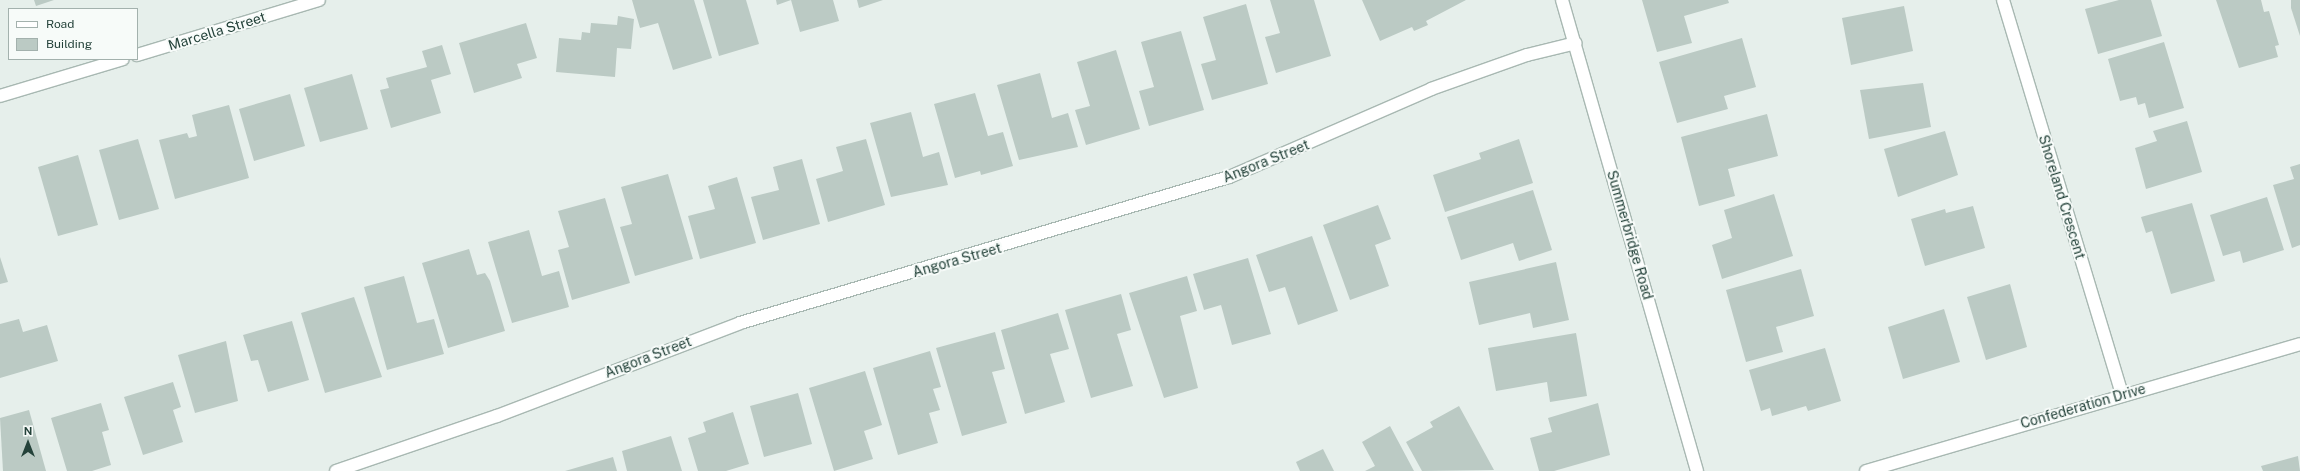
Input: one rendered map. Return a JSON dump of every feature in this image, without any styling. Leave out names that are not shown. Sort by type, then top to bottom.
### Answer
[{"type":"street","name":"Marcella Street","points":[[138,55],[299,3],[319,0]]},
{"type":"street","name":"Summerbridge Road","points":[[1562,0],[1576,43],[1697,471]]},
{"type":"street","name":"Shoreland Crescent","points":[[2003,0],[2122,394]]},
{"type":"street","name":"Angora Street","points":[[336,471],[497,416],[740,323],[1229,177],[1288,154],[1431,89],[1527,55],[1576,43]]},
{"type":"street","points":[[0,96],[120,60]]},
{"type":"street","name":"Confederation Drive","points":[[1866,471],[2122,394],[2300,344]]},
{"type":"building","points":[[34,0],[54,0],[36,6]]},
{"type":"building","points":[[632,0],[694,0],[712,58],[673,70],[658,23],[640,28]]},
{"type":"building","points":[[703,0],[746,0],[759,44],[719,56]]},
{"type":"building","points":[[776,0],[791,0],[777,5]]},
{"type":"building","points":[[791,0],[833,0],[839,21],[800,32]]},
{"type":"building","points":[[857,0],[883,0],[859,8]]},
{"type":"building","points":[[1270,0],[1314,0],[1331,56],[1276,73],[1265,37],[1280,33]]},
{"type":"building","points":[[1362,0],[1466,0],[1426,21],[1428,25],[1414,31],[1412,27],[1380,41]]},
{"type":"building","points":[[1642,0],[1728,0],[1729,3],[1684,16],[1692,43],[1657,52]]},
{"type":"building","points":[[2119,0],[2151,0],[2162,36],[2098,54],[2085,9]]},
{"type":"building","points":[[2216,0],[2261,0],[2264,12],[2269,11],[2279,45],[2275,46],[2278,57],[2239,68]]},
{"type":"building","points":[[2291,0],[2300,0],[2300,36],[2291,8]]},
{"type":"building","points":[[1246,4],[1268,84],[1212,100],[1201,64],[1216,60],[1203,17]]},
{"type":"building","points":[[1904,6],[1913,51],[1851,65],[1842,18]]},
{"type":"building","points":[[618,16],[634,19],[631,49],[617,48],[615,77],[556,72],[559,38],[581,40],[582,32],[590,33],[591,23],[617,25]]},
{"type":"building","points":[[526,23],[537,58],[517,64],[522,78],[474,93],[459,43]]},
{"type":"building","points":[[1181,31],[1204,110],[1149,126],[1139,91],[1154,87],[1141,42]]},
{"type":"building","points":[[1742,38],[1756,87],[1724,96],[1728,109],[1677,123],[1659,62]]},
{"type":"building","points":[[2164,42],[2184,108],[2149,118],[2145,103],[2138,105],[2136,97],[2120,101],[2108,59]]},
{"type":"building","points":[[442,45],[451,74],[431,80],[441,113],[391,128],[380,90],[389,88],[386,78],[427,67],[422,51]]},
{"type":"building","points":[[1116,50],[1140,129],[1086,145],[1075,110],[1090,106],[1077,62]]},
{"type":"building","points":[[1040,73],[1052,118],[1068,113],[1078,147],[1019,160],[997,85]]},
{"type":"building","points":[[352,74],[368,129],[320,142],[304,88]]},
{"type":"building","points":[[1923,83],[1931,127],[1869,139],[1860,90]]},
{"type":"building","points":[[975,93],[988,136],[1003,132],[1013,166],[981,175],[980,171],[955,178],[934,104]]},
{"type":"building","points":[[290,94],[305,146],[254,161],[239,109]]},
{"type":"building","points":[[229,105],[249,178],[175,199],[159,140],[187,133],[189,138],[197,136],[192,115]]},
{"type":"building","points":[[911,112],[923,157],[939,152],[948,185],[891,197],[870,123]]},
{"type":"building","points":[[1767,114],[1778,156],[1728,169],[1735,196],[1699,206],[1681,137]]},
{"type":"building","points":[[2187,121],[2202,172],[2146,189],[2135,148],[2157,141],[2153,131]]},
{"type":"building","points":[[1945,131],[1958,175],[1898,197],[1884,149]]},
{"type":"building","points":[[138,139],[159,209],[119,220],[99,150]]},
{"type":"building","points":[[866,139],[885,205],[828,222],[816,179],[843,171],[836,147]]},
{"type":"building","points":[[1519,139],[1533,183],[1445,212],[1433,175],[1481,159],[1479,153]]},
{"type":"building","points":[[78,155],[98,225],[58,236],[38,167]]},
{"type":"building","points":[[802,159],[820,224],[763,240],[751,197],[779,190],[773,167]]},
{"type":"building","points":[[2300,164],[2300,245],[2292,248],[2273,185],[2294,179],[2290,167]]},
{"type":"building","points":[[668,174],[693,259],[635,276],[620,227],[632,224],[621,187]]},
{"type":"building","points":[[737,177],[756,243],[700,259],[688,216],[715,209],[708,186]]},
{"type":"building","points":[[1533,190],[1552,250],[1519,261],[1513,243],[1461,260],[1447,217]]},
{"type":"building","points":[[1774,194],[1793,256],[1722,279],[1712,245],[1732,238],[1724,210]]},
{"type":"building","points":[[2267,197],[2284,250],[2243,263],[2240,251],[2223,256],[2210,215]]},
{"type":"building","points":[[605,198],[630,283],[572,300],[558,250],[569,247],[558,211]]},
{"type":"building","points":[[2192,203],[2215,281],[2171,294],[2152,231],[2146,233],[2141,217]]},
{"type":"building","points":[[1378,205],[1391,239],[1375,245],[1389,286],[1350,300],[1323,225]]},
{"type":"building","points":[[1973,206],[1985,248],[1925,266],[1911,219],[1945,209],[1946,213]]},
{"type":"building","points":[[529,230],[542,276],[559,271],[569,307],[512,323],[488,242]]},
{"type":"building","points":[[1312,236],[1338,311],[1298,325],[1285,287],[1269,292],[1256,255]]},
{"type":"building","points":[[469,249],[477,275],[485,273],[490,281],[505,331],[448,348],[422,263]]},
{"type":"building","points":[[0,257],[8,282],[0,284]]},
{"type":"building","points":[[1248,258],[1271,334],[1232,345],[1221,305],[1204,310],[1193,274]]},
{"type":"building","points":[[1556,262],[1569,320],[1533,328],[1530,313],[1479,325],[1469,282]]},
{"type":"building","points":[[1801,269],[1814,316],[1776,327],[1783,352],[1746,362],[1726,290]]},
{"type":"building","points":[[404,276],[417,323],[434,319],[444,354],[387,370],[364,287]]},
{"type":"building","points":[[1187,276],[1197,311],[1180,316],[1198,388],[1164,398],[1129,293]]},
{"type":"building","points":[[2010,284],[2027,347],[1986,360],[1967,297]]},
{"type":"building","points":[[1121,294],[1131,330],[1117,334],[1133,386],[1091,398],[1065,310]]},
{"type":"building","points":[[354,297],[382,377],[325,393],[301,313]]},
{"type":"building","points":[[1944,309],[1960,362],[1903,379],[1888,327]]},
{"type":"building","points":[[1058,313],[1069,349],[1050,354],[1065,402],[1025,414],[1001,330]]},
{"type":"building","points":[[19,319],[23,332],[47,325],[58,361],[0,378],[0,324]]},
{"type":"building","points":[[292,321],[309,380],[268,392],[258,360],[251,361],[243,335]]},
{"type":"building","points":[[995,332],[1005,369],[992,372],[1007,423],[962,436],[936,348]]},
{"type":"building","points":[[1576,333],[1587,396],[1550,402],[1547,382],[1496,391],[1488,348]]},
{"type":"building","points":[[226,341],[238,401],[195,413],[178,355]]},
{"type":"building","points":[[1825,348],[1841,401],[1808,411],[1806,406],[1772,416],[1770,408],[1761,411],[1749,370]]},
{"type":"building","points":[[930,351],[941,387],[933,389],[940,410],[929,413],[938,443],[898,455],[873,368]]},
{"type":"building","points":[[865,371],[882,425],[864,431],[873,459],[834,471],[809,388]]},
{"type":"building","points":[[173,382],[181,407],[173,410],[183,442],[143,455],[124,397]]},
{"type":"building","points":[[798,393],[812,444],[764,457],[750,406]]},
{"type":"building","points":[[101,403],[109,430],[102,432],[111,465],[92,471],[67,471],[51,418]]},
{"type":"building","points":[[1598,403],[1610,455],[1554,471],[1539,471],[1530,438],[1552,432],[1548,418]]},
{"type":"building","points":[[1459,406],[1494,470],[1422,471],[1406,442],[1433,427],[1430,422]]},
{"type":"building","points":[[29,410],[46,471],[3,471],[0,418]]},
{"type":"building","points":[[733,412],[749,464],[726,471],[698,471],[688,438],[706,432],[703,422]]},
{"type":"building","points":[[1390,426],[1414,471],[1365,471],[1375,466],[1362,442]]},
{"type":"building","points":[[671,436],[682,471],[627,471],[622,451]]},
{"type":"building","points":[[1323,449],[1334,471],[1300,471],[1296,462]]},
{"type":"building","points":[[2298,456],[2300,471],[2263,471],[2261,466]]},
{"type":"building","points":[[613,457],[617,471],[565,471]]}]
